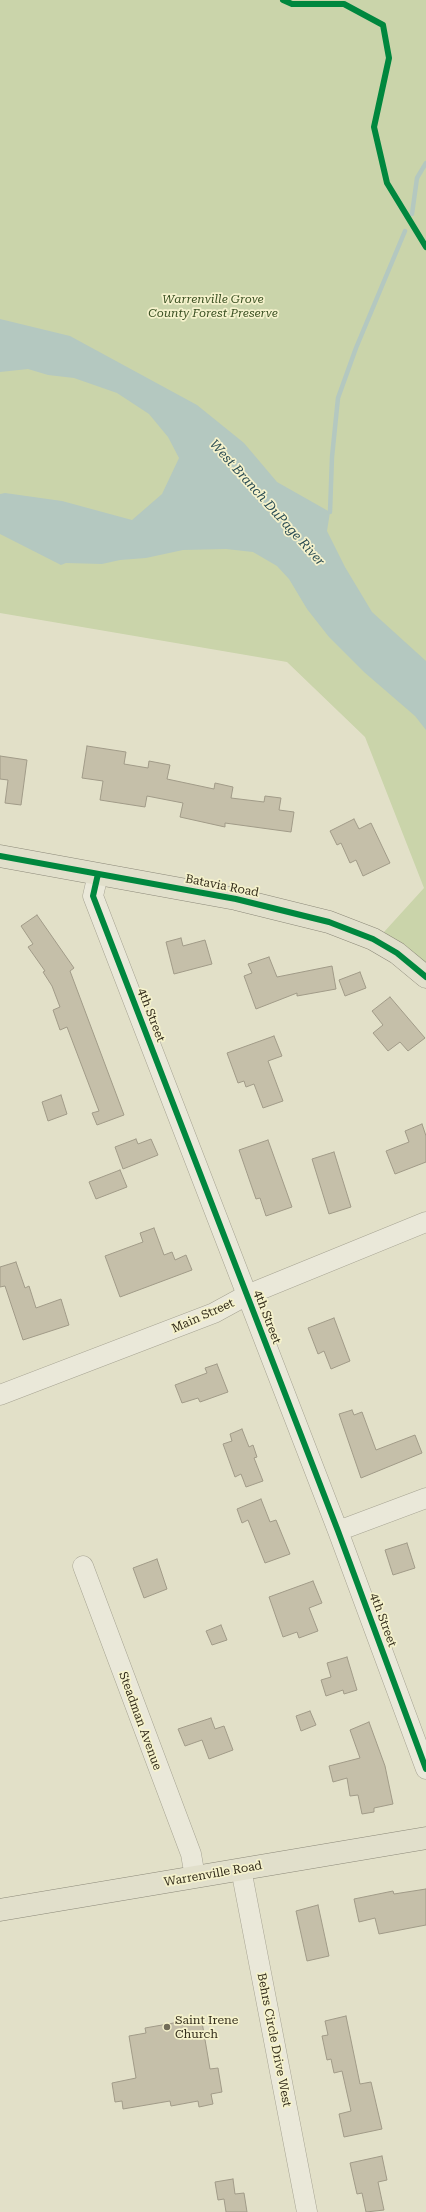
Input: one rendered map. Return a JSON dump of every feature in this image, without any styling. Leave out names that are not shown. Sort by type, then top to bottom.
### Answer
[{"type":"main road","name":"Batavia Road","points":[[0,856],[236,900],[329,922],[373,939],[397,953],[426,977]]},
{"type":"main road","name":"Warrenville Road","points":[[0,1910],[426,1838]]},
{"type":"street","name":"4th Street","points":[[98,874],[93,896],[338,1531],[426,1769]]},
{"type":"street","name":"Main Street","points":[[0,1395],[214,1313],[247,1295],[426,1222]]},
{"type":"street","points":[[338,1531],[426,1498]]},
{"type":"street","name":"Steadman Avenue","points":[[83,1566],[191,1854],[195,1877]]},
{"type":"street","name":"Behrs Circle Drive West","points":[[240,1869],[307,2212]]},
{"type":"green space","name":"Warrenville Grove County Forest Preserve","points":[[0,0],[426,0],[426,963],[384,932],[424,888],[365,737],[287,662],[0,613]]},
{"type":"water","name":"West Branch DuPage River","points":[[0,319],[70,336],[197,405],[244,443],[277,482],[330,512],[327,531],[345,567],[372,612],[426,661],[426,730],[415,716],[364,672],[329,637],[307,609],[289,579],[277,566],[253,552],[226,549],[183,550],[146,558],[120,560],[102,564],[66,563],[61,565],[0,534],[0,494],[5,493],[62,501],[132,520],[162,494],[179,458],[168,437],[149,414],[117,393],[74,378],[48,375],[28,369],[0,372]]},
{"type":"building","points":[[87,746],[126,752],[124,764],[148,768],[149,761],[170,765],[167,779],[214,789],[215,783],[233,787],[231,798],[264,802],[265,796],[281,798],[279,810],[294,812],[291,832],[225,823],[225,827],[180,817],[183,803],[147,796],[145,807],[100,800],[103,781],[82,778]]},
{"type":"building","points":[[0,756],[27,760],[21,805],[5,803],[8,780],[0,779]]},
{"type":"building","points":[[354,819],[359,829],[371,823],[390,863],[363,876],[356,860],[350,863],[341,843],[337,845],[330,831]]},
{"type":"building","points":[[37,915],[74,968],[70,971],[124,1115],[97,1125],[92,1113],[99,1111],[67,1027],[60,1030],[53,1010],[60,1007],[52,986],[43,972],[45,971],[28,947],[33,944],[21,926]]},
{"type":"building","points":[[181,938],[183,946],[205,940],[212,964],[174,974],[166,942]]},
{"type":"building","points":[[269,957],[277,977],[332,966],[336,989],[297,996],[297,993],[256,1009],[244,976],[252,973],[248,964]]},
{"type":"building","points":[[360,972],[366,988],[345,996],[339,980]]},
{"type":"building","points":[[390,997],[425,1038],[408,1051],[400,1042],[388,1051],[373,1033],[383,1025],[372,1011]]},
{"type":"building","points":[[274,1036],[282,1056],[268,1061],[283,1101],[263,1108],[254,1084],[246,1087],[244,1081],[238,1083],[227,1053]]},
{"type":"building","points":[[61,1095],[67,1114],[48,1121],[42,1102]]},
{"type":"building","points":[[422,1124],[426,1136],[426,1162],[395,1174],[386,1151],[409,1142],[405,1131]]},
{"type":"building","points":[[136,1139],[138,1144],[151,1139],[158,1155],[123,1169],[115,1147]]},
{"type":"building","points":[[268,1140],[292,1207],[266,1216],[260,1198],[256,1199],[239,1150]]},
{"type":"building","points":[[334,1152],[351,1207],[329,1214],[312,1159]]},
{"type":"building","points":[[120,1170],[127,1187],[96,1199],[89,1182]]},
{"type":"building","points":[[154,1228],[164,1255],[172,1252],[175,1260],[186,1255],[192,1270],[120,1297],[105,1256],[143,1242],[140,1233]]},
{"type":"building","points":[[16,1262],[25,1288],[29,1286],[36,1308],[61,1299],[69,1325],[23,1340],[5,1286],[0,1287],[0,1267]]},
{"type":"building","points":[[334,1318],[350,1361],[331,1369],[324,1351],[318,1354],[308,1328]]},
{"type":"building","points":[[217,1364],[228,1392],[200,1402],[198,1398],[182,1403],[175,1385],[207,1373],[205,1368]]},
{"type":"building","points":[[352,1410],[354,1415],[362,1412],[376,1450],[415,1435],[422,1453],[361,1478],[339,1414]]},
{"type":"building","points":[[242,1429],[249,1447],[253,1445],[257,1457],[254,1458],[263,1481],[246,1487],[241,1474],[235,1477],[223,1444],[232,1441],[230,1434]]},
{"type":"building","points":[[261,1499],[270,1522],[276,1520],[290,1554],[265,1563],[248,1520],[242,1523],[237,1509]]},
{"type":"building","points":[[407,1543],[415,1568],[393,1575],[385,1550]]},
{"type":"building","points":[[157,1559],[167,1589],[144,1598],[133,1568]]},
{"type":"building","points":[[313,1581],[322,1603],[309,1608],[318,1631],[299,1638],[297,1632],[283,1637],[269,1597]]},
{"type":"building","points":[[221,1625],[227,1640],[212,1645],[206,1631]]},
{"type":"building","points":[[347,1657],[357,1690],[344,1694],[343,1690],[326,1696],[321,1680],[331,1677],[327,1663]]},
{"type":"building","points":[[310,1711],[316,1725],[301,1731],[296,1716]]},
{"type":"building","points":[[211,1718],[215,1729],[224,1726],[233,1750],[209,1759],[202,1740],[185,1746],[178,1729]]},
{"type":"building","points":[[369,1722],[385,1766],[393,1804],[374,1808],[374,1812],[362,1814],[358,1795],[350,1796],[347,1778],[333,1782],[329,1766],[360,1758],[350,1730]]},
{"type":"building","points":[[426,1889],[426,1925],[379,1934],[375,1918],[359,1922],[354,1899],[393,1891],[394,1894]]},
{"type":"building","points":[[318,1905],[329,1956],[307,1961],[296,1911]]},
{"type":"building","points":[[346,2016],[360,2084],[371,2082],[382,2129],[344,2137],[339,2114],[351,2111],[342,2071],[334,2073],[331,2059],[327,2060],[322,2036],[328,2035],[325,2021]]},
{"type":"building","points":[[185,2021],[185,2025],[202,2022],[210,2069],[218,2068],[222,2092],[211,2094],[213,2104],[199,2107],[198,2101],[171,2106],[170,2101],[123,2109],[122,2101],[115,2102],[112,2083],[136,2078],[129,2036],[146,2033],[145,2028]]},
{"type":"building","points":[[382,2156],[387,2180],[378,2182],[384,2210],[366,2212],[362,2193],[357,2194],[350,2163]]},
{"type":"building","points":[[233,2179],[235,2194],[244,2193],[247,2212],[226,2212],[224,2199],[218,2200],[215,2182]]},
{"type":"waterway","points":[[412,214],[417,178],[426,163]]},
{"type":"waterway","points":[[330,512],[332,457],[338,398],[356,348],[405,231]]},
{"type":"cycle path","points":[[283,0],[292,4],[344,4],[383,25],[389,58],[374,127],[387,183],[426,247]]},
{"type":"cycle path","points":[[0,856],[236,899],[329,922],[373,939],[397,953],[426,977]]},
{"type":"cycle path","points":[[98,874],[93,896],[338,1531],[426,1769]]},
{"type":"place","name":"Saint Irene Church","points":[[167,2027]]}]
